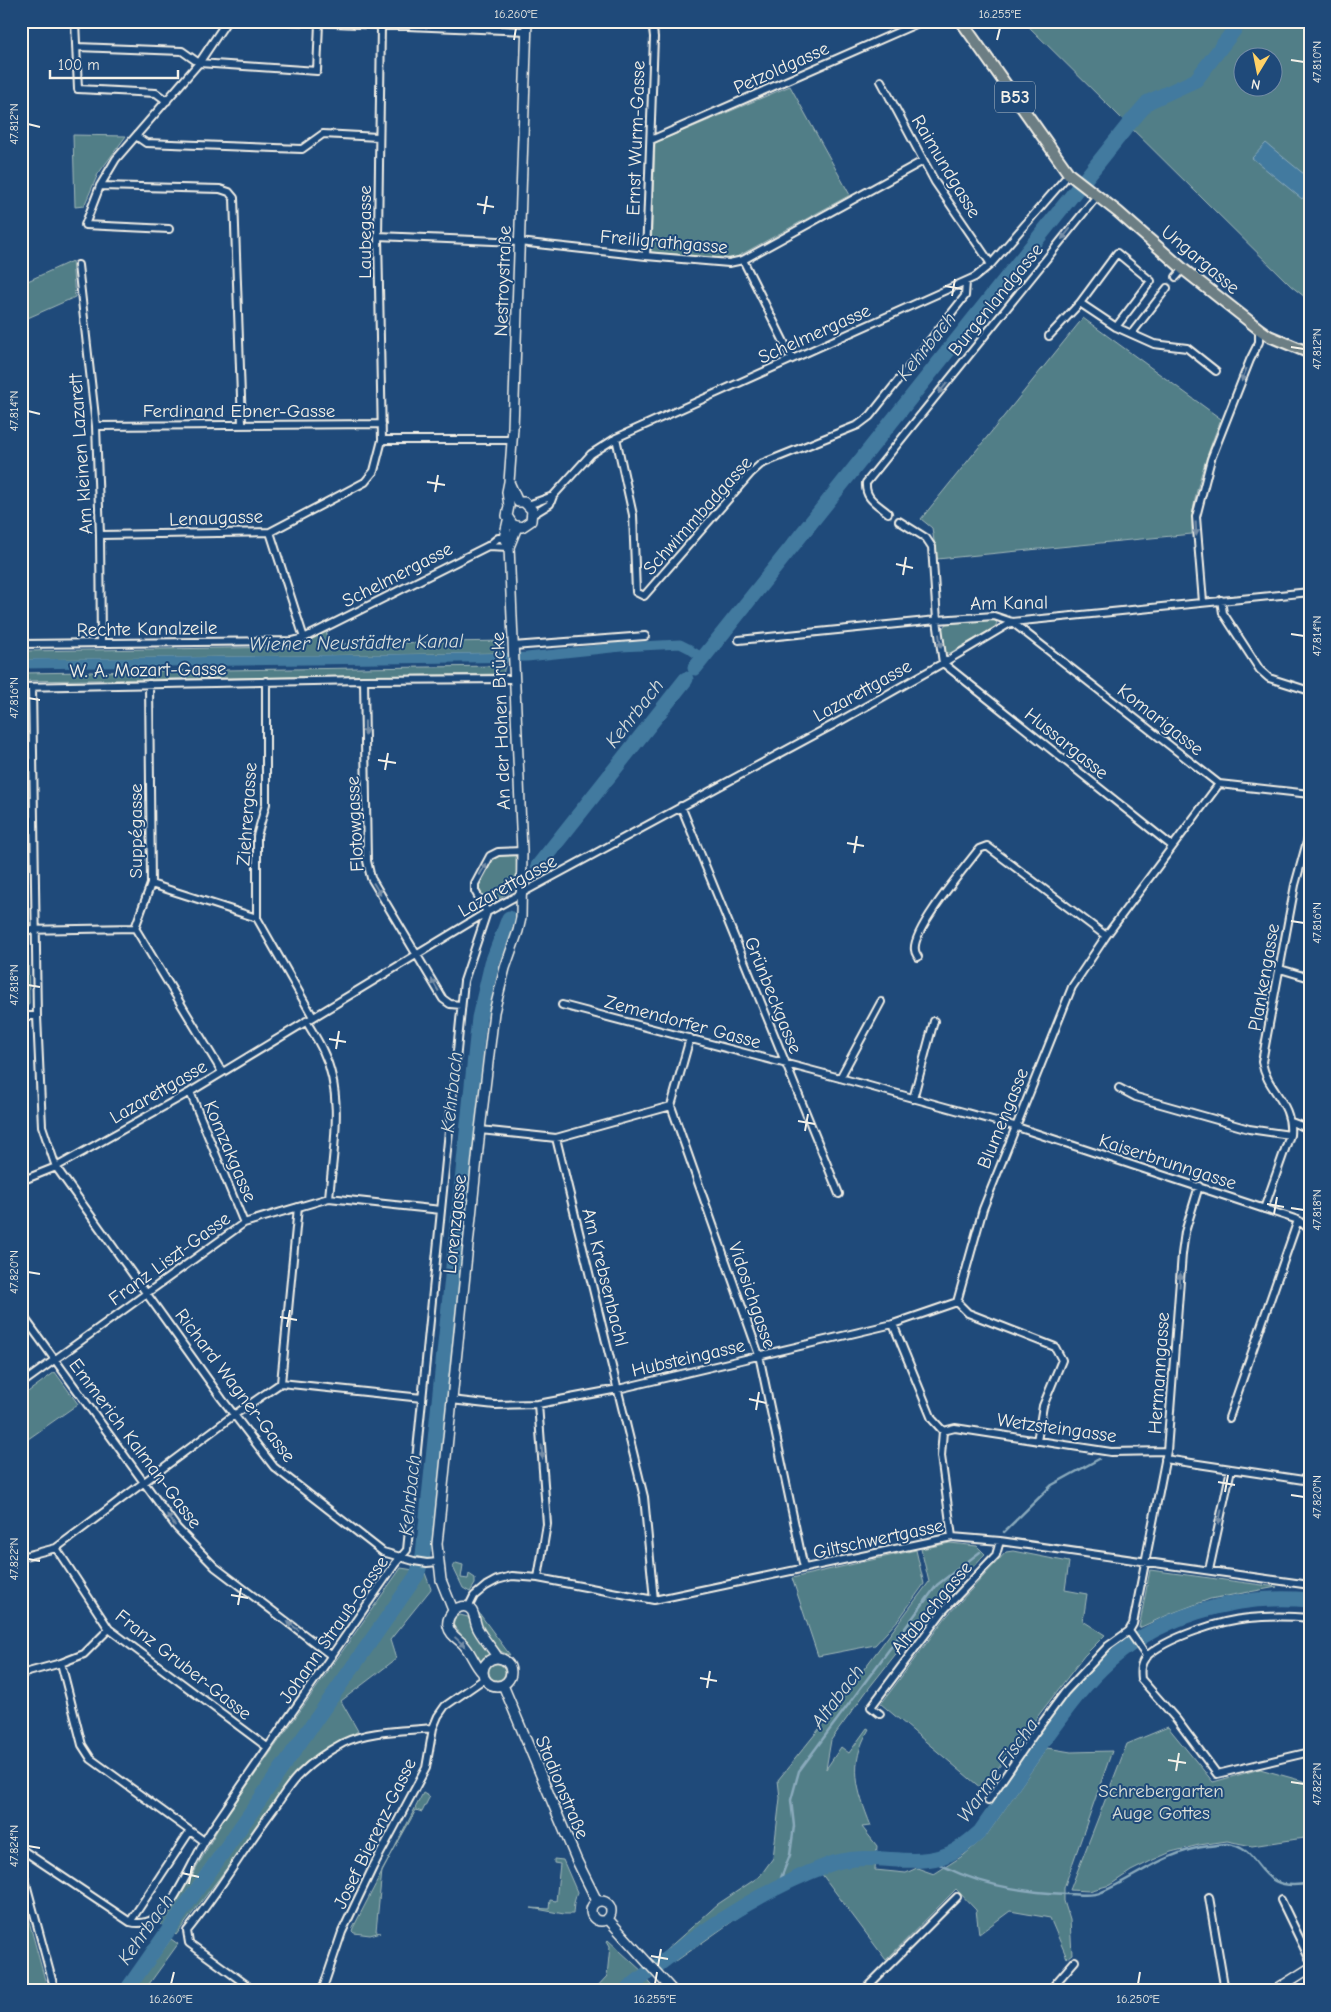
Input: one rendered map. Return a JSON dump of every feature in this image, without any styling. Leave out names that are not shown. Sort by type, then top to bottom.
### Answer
[{"type":"main road","name":"B53","points":[[961,21],[1073,177]]},
{"type":"main road","name":"Ungargasse","points":[[1073,177],[1097,196],[1180,273],[1270,336],[1310,353]]},
{"type":"street","points":[[75,21],[78,89],[156,93],[167,101]]},
{"type":"street","points":[[169,229],[85,225],[100,186],[116,159],[199,63],[227,21]]},
{"type":"street","points":[[286,21],[527,26]]},
{"type":"street","name":"Ernst Wurm-Gasse","points":[[646,256],[654,37],[652,21]]},
{"type":"street","name":"Petzoldgasse","points":[[651,140],[923,21]]},
{"type":"street","points":[[77,47],[182,50],[199,63],[318,71],[319,23]]},
{"type":"street","name":"Laubegasse","points":[[381,24],[378,236],[382,440]]},
{"type":"street","name":"Nestroystraße","points":[[508,521],[507,511],[509,506],[507,492],[512,440],[527,26]]},
{"type":"street","name":"Raimundgasse","points":[[881,81],[923,161],[991,264]]},
{"type":"street","points":[[136,136],[146,143],[302,149],[323,134],[378,137]]},
{"type":"street","name":"Freiligrathgasse","points":[[378,236],[519,242],[729,263],[743,260],[923,161]]},
{"type":"street","name":"Schelmergasse","points":[[532,515],[550,504],[553,496],[591,454],[616,438],[966,282],[983,272],[1073,177]]},
{"type":"street","points":[[100,186],[220,189],[229,192],[234,198],[242,425]]},
{"type":"street","name":"Burgenlandgasse","points":[[888,513],[869,498],[865,491],[866,483],[1097,196]]},
{"type":"street","points":[[1049,336],[1080,303],[1117,253],[1151,282],[1116,327]]},
{"type":"street","points":[[743,260],[792,358]]},
{"type":"street","name":"Am kleinen Lazarett","points":[[78,265],[96,426],[101,643]]},
{"type":"street","name":"Schwimmbadgasse","points":[[616,438],[633,515],[636,592],[644,596],[761,464],[858,425],[870,416],[965,296],[966,282]]},
{"type":"street","points":[[1132,333],[1167,288]]},
{"type":"street","points":[[1080,303],[1116,327],[1154,344],[1186,348],[1216,371]]},
{"type":"street","points":[[1203,602],[1196,517],[1212,458],[1250,360],[1259,342],[1259,329]]},
{"type":"street","name":"Ferdinand Ebner-Gasse","points":[[96,426],[382,424]]},
{"type":"street","points":[[382,440],[512,440]]},
{"type":"street","name":"Lenaugasse","points":[[100,535],[270,532],[365,482],[374,472],[382,440]]},
{"type":"street","name":"Nestroystraße","points":[[509,482],[518,502]]},
{"type":"street","name":"Schelmergasse","points":[[528,505],[553,496]]},
{"type":"street","points":[[504,538],[508,521],[517,527],[527,525],[532,515],[528,505],[518,502],[509,506]]},
{"type":"street","points":[[899,521],[926,538],[932,547],[937,620],[943,663]]},
{"type":"street","name":"An der Hohen Brücke","points":[[517,527],[509,547],[522,851],[522,893]]},
{"type":"street","points":[[270,532],[304,638]]},
{"type":"street","name":"Schelmergasse","points":[[304,638],[488,546],[498,538],[504,538]]},
{"type":"street","name":"An der Hohen Brücke","points":[[504,538],[509,547]]},
{"type":"street","points":[[488,546],[509,547]]},
{"type":"street","name":"Am Kanal","points":[[739,640],[994,616],[1012,622],[1310,592]]},
{"type":"street","points":[[1221,600],[1223,613],[1260,670],[1269,678],[1310,691]]},
{"type":"street","name":"Lazarettgasse","points":[[21,1180],[56,1167],[190,1092],[487,912],[840,721],[1012,622]]},
{"type":"street","name":"Komarigasse","points":[[1012,622],[1219,784]]},
{"type":"street","points":[[513,647],[645,636]]},
{"type":"street","name":"Rechte Kanalzeile","points":[[21,644],[292,641],[304,638]]},
{"type":"street","name":"Hussargasse","points":[[943,663],[1172,846]]},
{"type":"street","name":"W. A. Mozart-Gasse","points":[[21,687],[515,676]]},
{"type":"street","name":"Flotowgasse","points":[[364,680],[367,861],[371,878],[417,954]]},
{"type":"street","name":"Ziehrergasse","points":[[257,918],[257,836],[266,804],[266,681]]},
{"type":"street","name":"Suppégasse","points":[[135,928],[151,884],[149,684]]},
{"type":"street","name":"Richard Wagner-Gasse","points":[[32,687],[42,1126],[56,1167],[147,1291],[234,1415],[274,1467],[383,1552],[414,1561],[438,1562]]},
{"type":"street","points":[[1219,784],[1310,794]]},
{"type":"street","name":"Blumengasse","points":[[957,1302],[982,1209],[1014,1126],[1072,987],[1106,936],[1219,784]]},
{"type":"street","name":"Grünbeckgasse","points":[[681,806],[839,1194]]},
{"type":"street","name":"Plankengasse","points":[[1264,1209],[1290,1135],[1291,1122],[1286,1106],[1264,1074],[1262,1062],[1295,885],[1310,831]]},
{"type":"street","points":[[918,957],[914,950],[918,934],[942,897],[979,848],[987,846],[1106,936]]},
{"type":"street","points":[[487,912],[475,891],[475,884],[490,856],[498,852],[522,851]]},
{"type":"street","points":[[151,884],[257,918],[313,1017]]},
{"type":"street","name":"Lorenzgasse","points":[[438,1562],[436,1544],[494,1012],[505,968],[518,931],[522,893]]},
{"type":"street","name":"Johann Strauß-Gasse","points":[[130,1922],[138,1924],[152,1922],[168,1906],[204,1841],[267,1747],[395,1564],[407,1550],[464,981],[487,912]]},
{"type":"street","points":[[21,930],[135,928],[222,1072]]},
{"type":"street","points":[[417,954],[443,998],[450,1004],[461,1005]]},
{"type":"street","points":[[1280,969],[1310,978]]},
{"type":"street","points":[[840,1078],[881,1002]]},
{"type":"street","name":"Zemendorfer Gasse","points":[[562,1005],[1014,1126]]},
{"type":"street","points":[[21,1016],[38,1016]]},
{"type":"street","points":[[306,1021],[324,1051],[334,1083],[336,1118],[329,1198]]},
{"type":"street","points":[[913,1099],[934,1021]]},
{"type":"street","points":[[480,1130],[556,1138],[671,1106],[690,1038]]},
{"type":"street","points":[[1119,1088],[1136,1097],[1249,1129],[1290,1135]]},
{"type":"street","name":"Komzakgasse","points":[[190,1092],[244,1222]]},
{"type":"street","name":"Vidosichgasse","points":[[671,1106],[759,1355],[804,1568]]},
{"type":"street","points":[[1291,1122],[1310,1129]]},
{"type":"street","name":"Kaiserbrunngasse","points":[[1014,1126],[1298,1220],[1310,1230]]},
{"type":"street","name":"Am Krebsenbachl","points":[[556,1138],[644,1497],[654,1600]]},
{"type":"street","name":"Hermanngasse","points":[[1131,1633],[1166,1459],[1182,1254],[1185,1232],[1199,1186]]},
{"type":"street","name":"Franz Liszt-Gasse","points":[[21,1384],[244,1222],[329,1198],[441,1210]]},
{"type":"street","points":[[281,1383],[298,1207]]},
{"type":"street","points":[[1229,1418],[1298,1220]]},
{"type":"street","points":[[957,1302],[968,1313],[1055,1346],[1062,1360],[1043,1406],[1037,1441]]},
{"type":"street","name":"Hubsteingasse","points":[[452,1400],[495,1405],[538,1404],[618,1389],[893,1324],[957,1302]]},
{"type":"street","name":"Emmerich Kalman-Gasse","points":[[21,1313],[177,1528],[216,1567],[332,1656]]},
{"type":"street","points":[[893,1324],[932,1419],[943,1431],[941,1456],[952,1536]]},
{"type":"street","points":[[21,1557],[56,1548],[234,1415],[281,1383],[422,1398]]},
{"type":"street","points":[[538,1404],[547,1524],[538,1578]]},
{"type":"street","name":"Wetzsteingasse","points":[[943,1431],[955,1428],[1111,1452],[1167,1451]]},
{"type":"street","points":[[1166,1459],[1310,1481]]},
{"type":"street","points":[[1209,1570],[1230,1469]]},
{"type":"street","name":"Giltschwertgasse","points":[[468,1608],[474,1596],[497,1580],[512,1576],[538,1578],[654,1600],[952,1536],[1000,1541],[1310,1585]]},
{"type":"street","name":"Altabachgasse","points":[[880,1714],[871,1707],[943,1611],[996,1555],[1000,1541]]},
{"type":"street","name":"Franz Gruber-Gasse","points":[[56,1548],[109,1629],[267,1747]]},
{"type":"street","points":[[438,1562],[440,1580],[453,1610]]},
{"type":"street","points":[[453,1610],[468,1608],[472,1610],[482,1636],[498,1658]]},
{"type":"street","points":[[453,1610],[448,1618],[448,1627],[452,1635],[464,1644],[476,1666],[483,1675],[492,1686],[503,1685],[510,1678],[511,1668],[504,1660],[498,1658],[487,1661],[483,1675]]},
{"type":"street","points":[[1310,1618],[1276,1617],[1228,1621],[1198,1630],[1168,1643],[1147,1657],[1140,1670],[1142,1679],[1177,1720],[1217,1774],[1310,1752]]},
{"type":"street","points":[[21,1674],[61,1663],[84,1654],[109,1629]]},
{"type":"street","points":[[988,1801],[1034,1734],[1066,1692],[1104,1650],[1131,1633],[1147,1657]]},
{"type":"street","points":[[61,1663],[82,1745],[91,1759],[204,1841]]},
{"type":"street","name":"Josef Bierenz-Gasse","points":[[322,1991],[342,1932],[373,1867],[426,1768],[433,1728],[438,1716],[445,1706],[483,1675]]},
{"type":"street","name":"Stadionstraße","points":[[503,1685],[577,1861],[596,1901]]},
{"type":"street","points":[[255,1991],[189,1943],[187,1931],[202,1913],[264,1820],[299,1774],[343,1743],[356,1738],[375,1734],[433,1728]]},
{"type":"street","points":[[21,1849],[130,1922],[190,1831]]},
{"type":"street","points":[[21,1865],[55,1991]]},
{"type":"street","points":[[863,1991],[957,1897]]},
{"type":"street","points":[[1208,1897],[1225,1991]]},
{"type":"street","points":[[604,1900],[610,1905],[611,1912],[608,1919],[598,1921],[591,1914],[591,1907],[596,1901],[604,1900]]},
{"type":"street","points":[[1281,1900],[1310,1960]]},
{"type":"street","points":[[608,1919],[673,1991]]},
{"type":"street","points":[[1049,1991],[1075,1961]]},
{"type":"street","points":[[1274,1991],[1310,1968]]},
{"type":"green space","points":[[1023,21],[1310,21],[1310,301],[1291,286]]},
{"type":"green space","points":[[790,86],[850,195],[733,259],[651,252],[655,143]]},
{"type":"green space","points":[[73,135],[126,136],[98,174],[84,206],[75,207]]},
{"type":"green space","points":[[72,261],[75,297],[21,321],[21,284]]},
{"type":"green space","points":[[1083,318],[1221,419],[1197,491],[1192,520],[1192,534],[937,559],[932,528],[921,519]]},
{"type":"green space","points":[[993,619],[997,623],[995,627],[950,653],[944,651],[942,629],[946,624]]},
{"type":"green space","points":[[326,632],[331,644],[504,641],[504,653],[21,660],[21,651],[295,647]]},
{"type":"green space","points":[[506,662],[503,674],[21,681],[21,673],[495,666]]},
{"type":"green space","points":[[513,854],[516,857],[514,888],[488,905],[479,891],[479,885],[493,859],[499,855]]},
{"type":"green space","points":[[21,934],[28,938],[29,1003],[27,1007],[21,1010]]},
{"type":"green space","points":[[55,1372],[78,1404],[21,1444],[21,1397]]},
{"type":"green space","points":[[950,1543],[977,1546],[985,1554],[921,1622],[869,1688],[831,1740],[826,1769],[841,1747],[849,1753],[867,1728],[869,1729],[858,1754],[857,1778],[862,1801],[871,1826],[862,1827],[877,1846],[875,1870],[906,1873],[917,1868],[934,1874],[964,1855],[986,1836],[1047,1748],[1071,1752],[1112,1751],[1064,1888],[1064,1901],[1070,1920],[1072,1954],[1067,1958],[1050,1918],[1010,1911],[979,1934],[976,1910],[956,1889],[886,1960],[821,1873],[760,1902],[676,1961],[665,1951],[718,1904],[760,1876],[773,1858],[780,1798],[778,1780],[816,1733],[929,1582],[921,1549]]},
{"type":"green space","points":[[916,1550],[924,1584],[899,1619],[875,1645],[818,1656],[792,1578]]},
{"type":"green space","points":[[1013,1551],[1069,1562],[1065,1590],[1087,1594],[1083,1621],[1105,1635],[1084,1656],[982,1789],[881,1704],[946,1617],[1006,1552]]},
{"type":"green space","points":[[456,1563],[463,1565],[461,1578],[468,1579],[469,1574],[475,1578],[475,1584],[470,1592],[463,1588],[453,1567]]},
{"type":"green space","points":[[401,1568],[414,1570],[163,1926],[158,1919],[175,1904],[221,1823]]},
{"type":"green space","points":[[1150,1570],[1277,1587],[1210,1599],[1139,1628]]},
{"type":"green space","points":[[425,1573],[431,1589],[390,1640],[396,1659],[341,1701],[358,1731],[320,1755],[299,1773],[176,1935],[171,1931]]},
{"type":"green space","points":[[479,1613],[510,1655],[498,1649],[487,1639],[479,1620]]},
{"type":"green space","points":[[460,1615],[468,1617],[476,1636],[491,1655],[481,1665],[468,1642],[453,1625],[455,1618]]},
{"type":"green space","points":[[494,1664],[500,1664],[505,1669],[503,1678],[494,1680],[489,1675],[489,1669]]},
{"type":"green space","name":"Schrebergarten Auge Gottes","points":[[1168,1727],[1213,1782],[1260,1769],[1310,1783],[1310,1837],[1252,1846],[1227,1841],[1199,1845],[1171,1852],[1153,1860],[1131,1871],[1110,1885],[1089,1891],[1070,1890],[1127,1744]]},
{"type":"green space","points":[[423,1793],[430,1797],[422,1812],[416,1810],[390,1857]]},
{"type":"green space","points":[[554,1859],[563,1860],[577,1892],[573,1914],[531,1908],[549,1909],[550,1900],[556,1901],[560,1864],[554,1863]]},
{"type":"green space","points":[[382,1872],[376,1931],[381,1932],[370,1935],[354,1933],[352,1931],[353,1928]]},
{"type":"green space","points":[[21,1892],[48,1991],[28,1991],[21,1965]]},
{"type":"green space","points":[[171,1939],[178,1944],[144,1991],[133,1991]]},
{"type":"green space","points":[[608,1940],[644,1973],[621,1991],[593,1991],[607,1976],[610,1946]]},
{"type":"green space","points":[[645,1977],[657,1991],[629,1991]]},
{"type":"water","points":[[1266,143],[1310,179],[1310,189],[1302,199],[1252,158]]},
{"type":"waterway","name":"Kehrbach","points":[[695,668],[1129,124],[1148,102],[1196,80],[1241,21]]},
{"type":"waterway","name":"Wiener Neustädter Kanal","points":[[21,664],[527,657],[621,647],[680,644],[690,649]]},
{"type":"waterway","name":"Wiener Neustädter Kanal","points":[[692,651],[703,658]]},
{"type":"waterway","name":"Kehrbach","points":[[538,866],[686,679]]},
{"type":"waterway","name":"Kehrbach","points":[[126,1991],[417,1575],[423,1555],[479,1018],[492,963],[509,918]]},
{"type":"waterway","name":"Altabach","points":[[1004,1532],[1052,1485],[1099,1459]]},
{"type":"waterway","name":"Altabach","points":[[777,1888],[790,1855],[794,1826],[791,1800],[799,1771],[937,1585],[980,1552]]},
{"type":"waterway","name":"Warme Fischa","points":[[625,1991],[672,1954],[722,1920],[773,1889],[800,1876],[843,1861],[859,1859],[920,1860],[949,1854],[962,1847],[980,1832],[1043,1741],[1084,1687],[1121,1651],[1145,1635],[1170,1622],[1197,1612],[1225,1605],[1253,1600],[1310,1600]]},
{"type":"waterway","points":[[930,1859],[962,1875],[996,1885],[1050,1893],[1089,1895],[1098,1894],[1179,1853],[1227,1844],[1239,1847],[1248,1853],[1262,1870],[1278,1883],[1292,1885],[1310,1883]]},
{"type":"waterway","name":"Wiener Neustädter Kanal","points":[[21,1982],[24,1991]]},
{"type":"tunnel","points":[[1167,288],[1176,277]]},
{"type":"tunnel","points":[[888,513],[899,521]]}]
